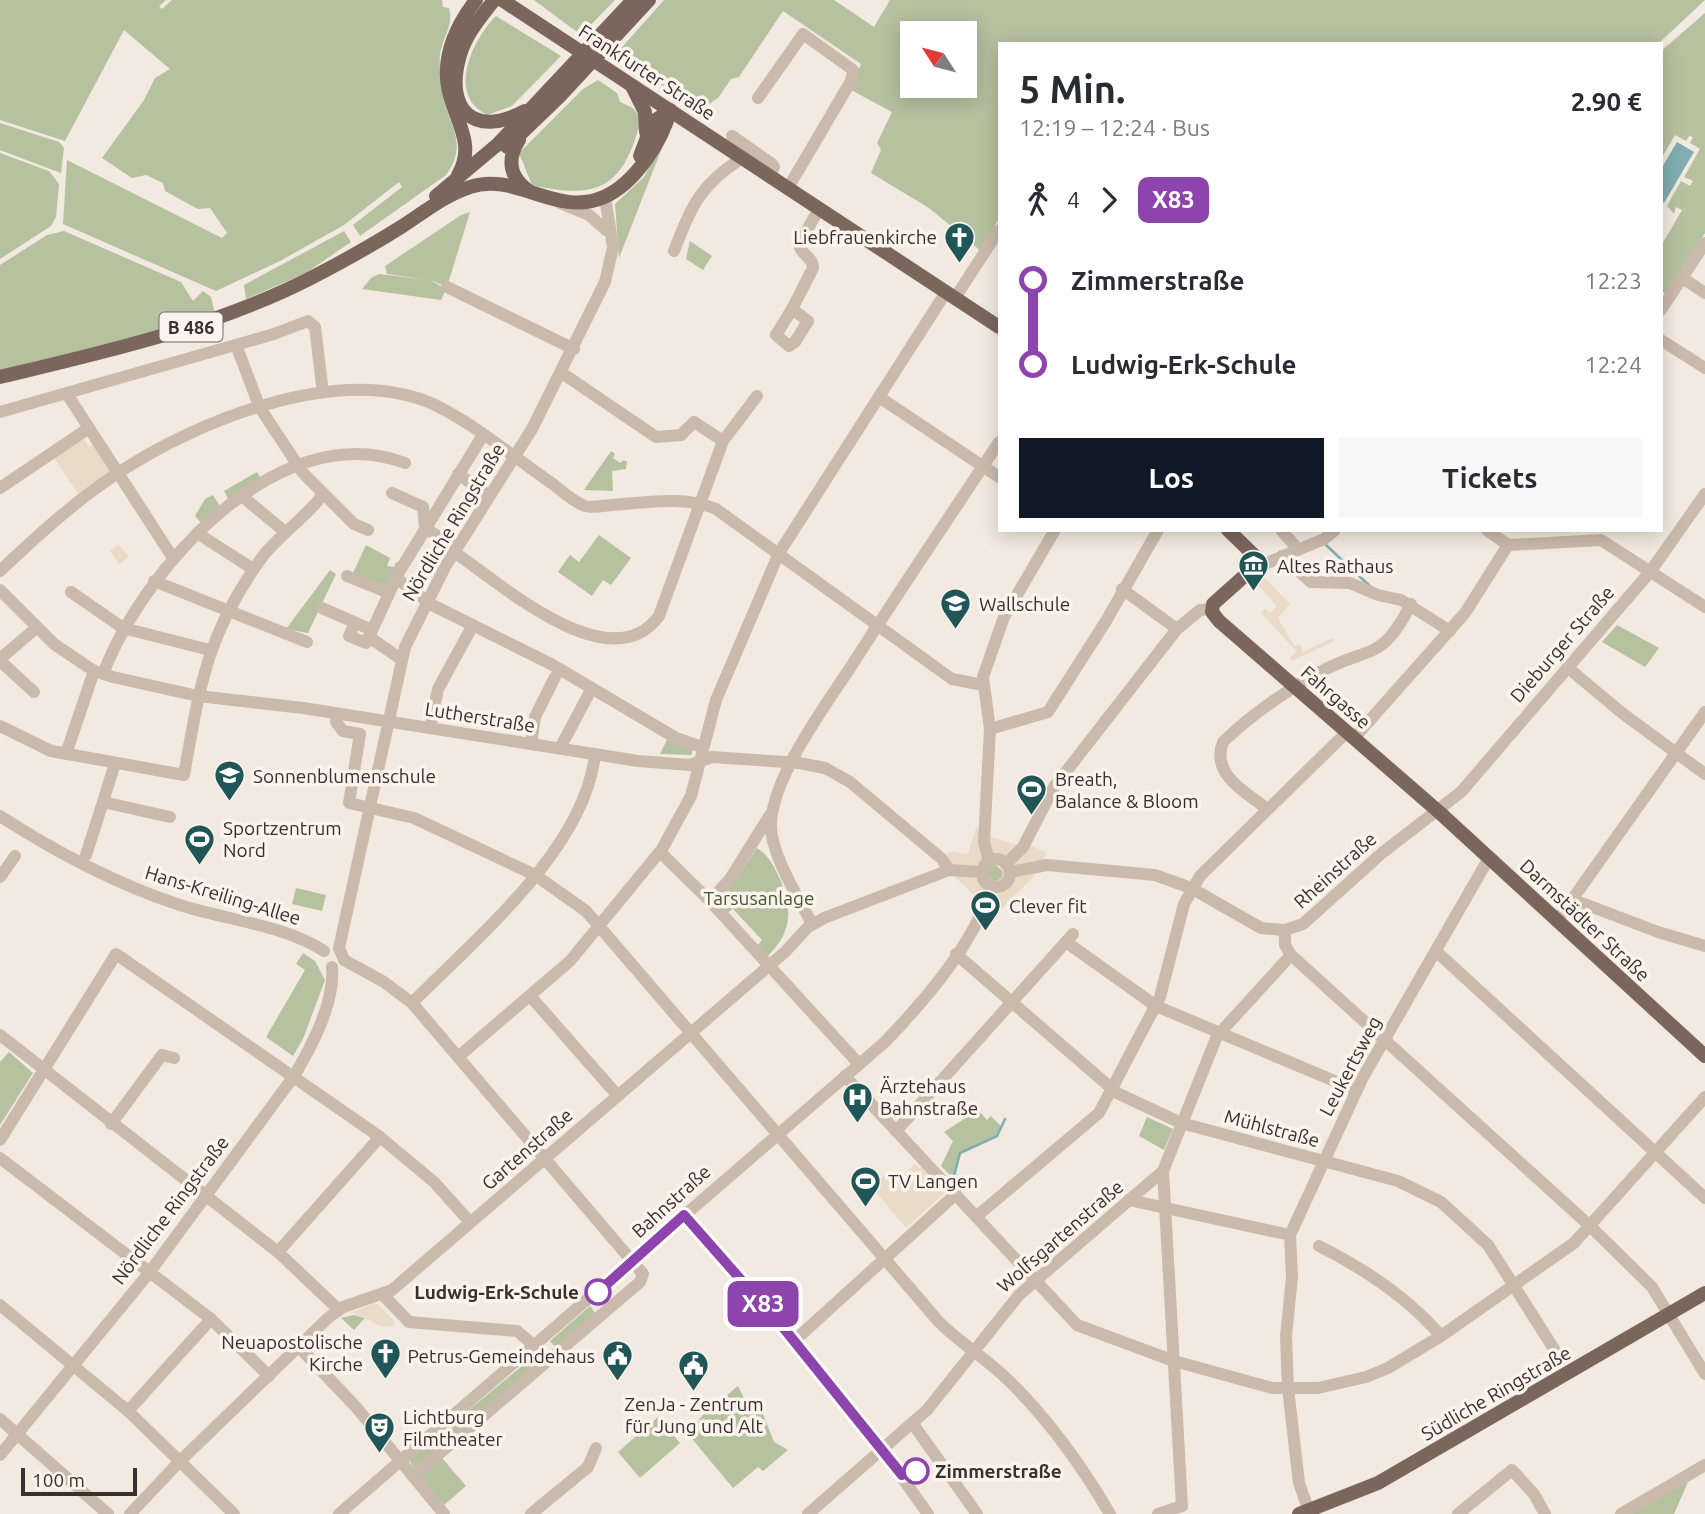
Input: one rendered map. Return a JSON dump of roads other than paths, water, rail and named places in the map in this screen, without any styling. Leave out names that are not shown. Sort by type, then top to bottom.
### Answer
[{"type":"main road","points":[[453,189],[467,149],[448,91],[447,71],[453,40],[466,7],[476,0]]},
{"type":"main road","points":[[494,0],[460,53],[457,71],[461,104],[473,119],[491,124],[536,105]]},
{"type":"main road","name":"Frankfurter Straße","points":[[502,0],[998,326]]},
{"type":"main road","name":"B 486","points":[[597,48],[632,0]]},
{"type":"main road","name":"B 486","points":[[0,377],[155,338],[214,319],[284,291],[392,233],[453,189],[534,122],[578,68],[649,0]]},
{"type":"main road","name":"B 486","points":[[453,189],[536,105],[578,68]]},
{"type":"main road","points":[[631,85],[653,135],[671,126],[692,124]]},
{"type":"main road","name":"B 486","points":[[453,189],[492,184],[557,202],[576,204],[605,197],[630,177],[653,135],[656,118],[670,110]]},
{"type":"main road","points":[[534,122],[513,149],[511,167],[520,184],[536,196]]},
{"type":"main road","points":[[1211,609],[1215,601],[1254,564],[1255,555],[1230,532]]},
{"type":"main road","name":"Fahrgasse","points":[[1211,609],[1225,627],[1439,812]]},
{"type":"main road","name":"Darmstädter Straße","points":[[1439,812],[1705,1056]]},
{"type":"main road","name":"Südliche Ringstraße","points":[[1306,1513],[1378,1483],[1705,1293]]},
{"type":"street","points":[[758,98],[803,34],[853,70],[851,81],[788,188]]},
{"type":"street","name":"Frankfurter Straße","points":[[732,136],[772,164],[774,167],[770,176]]},
{"type":"street","points":[[674,251],[687,217],[706,185],[742,158]]},
{"type":"street","points":[[605,197],[600,207],[613,255]]},
{"type":"street","name":"Nördliche Ringstraße","points":[[0,1455],[149,1273],[294,1076],[308,1052],[326,1005],[338,958],[401,659],[426,600],[562,373],[605,282],[613,255],[611,223],[605,197]]},
{"type":"street","points":[[557,202],[589,215],[606,230]]},
{"type":"street","points":[[792,309],[813,268],[811,259],[801,250],[799,244],[819,209]]},
{"type":"street","points":[[458,1057],[531,997],[601,926],[660,852],[691,796],[716,700],[779,554],[878,397],[998,231]]},
{"type":"street","points":[[1663,307],[1684,279],[1705,243]]},
{"type":"street","points":[[1684,279],[1705,293]]},
{"type":"street","points":[[447,287],[574,349]]},
{"type":"street","points":[[0,412],[311,321],[322,385]]},
{"type":"street","points":[[1663,341],[1705,368]]},
{"type":"street","points":[[236,345],[260,408],[298,464],[321,495],[354,524],[368,530]]},
{"type":"street","points":[[562,373],[656,437],[681,435],[694,422],[723,441]]},
{"type":"street","points":[[0,571],[65,512],[118,473],[173,442],[260,408],[322,393],[385,391],[432,404],[483,435],[583,505],[703,503],[716,509],[952,679],[983,685]]},
{"type":"street","points":[[67,394],[173,558]]},
{"type":"street","points":[[425,528],[575,631],[605,639],[629,636],[649,628],[659,616],[703,503],[723,441],[757,396]]},
{"type":"street","points":[[878,397],[998,476]]},
{"type":"street","points":[[0,488],[89,428]]},
{"type":"street","points":[[370,634],[396,578],[425,528],[429,508],[458,474],[483,435]]},
{"type":"street","points":[[710,901],[730,878],[755,841],[773,810],[791,762],[998,444]]},
{"type":"street","points":[[66,754],[99,672],[124,628],[154,581],[197,533],[243,497],[298,464],[319,457],[355,454],[405,463]]},
{"type":"street","points":[[458,474],[483,491]]},
{"type":"street","points":[[392,493],[429,508]]},
{"type":"street","name":"Dieburger Straße","points":[[1439,812],[1461,792],[1650,572],[1705,494]]},
{"type":"street","points":[[0,726],[27,741],[66,754],[184,775],[198,696],[210,650],[228,610],[253,569],[284,531],[321,495]]},
{"type":"street","points":[[243,497],[284,531]]},
{"type":"street","points":[[1054,532],[1000,625],[983,685],[990,729],[983,880],[992,887],[1005,884],[1008,868],[1023,847],[1053,789],[1177,629],[1200,610],[1211,609]]},
{"type":"street","points":[[990,729],[1048,712],[1106,621],[1157,532]]},
{"type":"street","points":[[1283,532],[1298,549]]},
{"type":"street","points":[[1254,564],[1265,564],[1326,538],[1333,532]]},
{"type":"street","points":[[1490,532],[1508,545],[1602,535],[1650,572],[1705,607]]},
{"type":"street","points":[[197,533],[253,569]]},
{"type":"street","points":[[977,1216],[1094,1119],[1156,1006],[1184,904],[1191,888],[1268,809],[1351,735],[1450,631],[1473,601],[1508,545]]},
{"type":"street","points":[[1282,556],[1311,582],[1350,583],[1378,595],[1411,604],[1450,631]]},
{"type":"street","points":[[348,576],[389,593]]},
{"type":"street","points":[[396,578],[426,600],[592,688],[676,738],[702,747]]},
{"type":"street","points":[[154,581],[307,642]]},
{"type":"street","points":[[1122,589],[1177,629]]},
{"type":"street","name":"Lutherstraße","points":[[0,590],[35,629],[99,672],[198,696],[338,714],[652,762],[690,765],[712,757],[815,765],[842,776],[942,859],[949,870]]},
{"type":"street","points":[[71,592],[124,628],[210,650]]},
{"type":"street","points":[[1268,809],[1233,785],[1221,761],[1220,749],[1223,742],[1255,711],[1328,668],[1381,647],[1398,630],[1411,604]]},
{"type":"street","points":[[322,608],[355,623],[401,659]]},
{"type":"street","points":[[430,728],[435,699],[473,625]]},
{"type":"street","points":[[34,692],[0,660],[35,629]]},
{"type":"street","points":[[1567,667],[1705,774]]},
{"type":"street","points":[[531,744],[536,717],[555,677]]},
{"type":"street","points":[[560,748],[592,688]]},
{"type":"street","points":[[1557,920],[1574,900],[1705,712]]},
{"type":"street","points":[[338,714],[336,722],[343,731],[360,734],[349,803],[414,818],[535,875],[566,895],[601,926],[943,1326],[974,1350],[1047,1420],[1082,1467],[1110,1514]]},
{"type":"street","points":[[412,1003],[516,899],[535,875],[579,812],[595,754]]},
{"type":"street","points":[[86,855],[115,763]]},
{"type":"street","points":[[103,802],[170,817]]},
{"type":"street","points":[[773,810],[771,830],[779,855],[812,924]]},
{"type":"street","name":"Rheinstraße","points":[[1008,868],[1069,866],[1157,875],[1191,888],[1261,928],[1285,930],[1311,919],[1382,853],[1439,812]]},
{"type":"street","name":"Hans-Kreiling-Allee","points":[[0,816],[59,852],[131,887],[189,908],[294,936],[324,951],[331,947],[338,958]]},
{"type":"street","points":[[755,841],[779,855]]},
{"type":"street","points":[[660,852],[770,964],[859,1064]]},
{"type":"street","points":[[0,877],[15,856]]},
{"type":"street","name":"Leukertsweg","points":[[1306,1513],[1299,1483],[1286,1336],[1292,1276],[1290,1235],[1356,1090],[1489,858]]},
{"type":"street","points":[[985,866],[998,859],[1008,868]]},
{"type":"street","name":"Gartenstraße","points":[[130,1514],[180,1461],[339,1310],[383,1295],[544,1160],[770,964],[812,924],[949,870],[985,866]]},
{"type":"street","name":"Bahnstraße","points":[[339,1514],[632,1262],[776,1133],[859,1064],[904,1021],[957,954],[982,914],[992,887]]},
{"type":"street","points":[[1574,900],[1658,932],[1705,946]]},
{"type":"street","points":[[1285,930],[1285,945],[1291,955],[1590,1226],[1658,1294],[1705,1374]]},
{"type":"street","points":[[896,1131],[1069,938],[1156,1006],[1356,1090]]},
{"type":"street","points":[[1437,952],[1705,1198]]},
{"type":"street","points":[[0,1140],[116,954],[380,1137],[434,1182],[470,1222]]},
{"type":"street","name":"Mühlstraße","points":[[957,954],[1112,1088],[1181,1123],[1398,1181],[1441,1202],[1480,1236],[1516,1285],[1554,1349]]},
{"type":"street","name":"Wolfsgartenstraße","points":[[808,1514],[913,1424],[998,1318],[1035,1280],[1163,1171],[1220,1033],[1291,955]]},
{"type":"street","points":[[338,958],[384,982],[412,1003],[643,1274],[640,1282],[413,1476]]},
{"type":"street","points":[[531,997],[618,1096]]},
{"type":"street","points":[[0,1035],[278,1252],[339,1310]]},
{"type":"street","points":[[111,1124],[162,1055],[174,1058]]},
{"type":"street","points":[[845,1076],[1077,1325],[1174,1361],[1262,1387],[1289,1388],[1318,1388],[1366,1377],[1388,1368],[1516,1285],[1568,1248],[1705,1097]]},
{"type":"street","points":[[278,1252],[380,1137]]},
{"type":"street","points":[[0,1158],[211,1320],[269,1376]]},
{"type":"street","points":[[1158,1514],[1181,1508],[1163,1171]]},
{"type":"street","points":[[794,1341],[956,1194]]},
{"type":"street","points":[[1129,1200],[1290,1235]]},
{"type":"street","points":[[684,1215],[794,1341],[883,1451],[928,1514]]},
{"type":"street","points":[[1319,1246],[1372,1276],[1422,1315],[1441,1336]]},
{"type":"street","points":[[383,1295],[405,1320],[414,1323],[517,1331],[535,1346]]},
{"type":"street","points":[[0,1305],[128,1411],[234,1514]]},
{"type":"street","points":[[128,1411],[211,1320]]},
{"type":"street","points":[[299,1347],[401,1461],[444,1514]]},
{"type":"street","points":[[0,1419],[108,1514]]},
{"type":"street","points":[[913,1424],[977,1514]]},
{"type":"street","points":[[531,1514],[588,1466],[596,1448]]},
{"type":"street","points":[[1621,1514],[1705,1465]]},
{"type":"street","points":[[1458,1514],[1513,1469],[1545,1514]]},
{"type":"water","points":[[1677,142],[1694,152],[1664,203],[1663,202],[1663,166]]},
{"type":"waterway","points":[[1326,545],[1372,588]]},
{"type":"waterway","points":[[954,1176],[960,1153],[997,1136],[1005,1119]]},
{"type":"place","name":"Liebfrauenkirche","points":[[960,264]]},
{"type":"place","name":"Altes Rathaus","points":[[1254,593]]},
{"type":"place","name":"Wallschule","points":[[956,631]]},
{"type":"place","name":"Sonnenblumenschule","points":[[230,803]]},
{"type":"place","name":"Breath, Balance & Bloom","points":[[1032,817]]},
{"type":"place","name":"Sportzentrum Nord","points":[[200,866]]},
{"type":"place","name":"Clever fit","points":[[986,933]]},
{"type":"place","name":"Ärztehaus Bahnstraße","points":[[857,1124]]},
{"type":"place","name":"TV Langen","points":[[865,1208]]},
{"type":"place","name":"Ludwig-Erk-Schule","points":[[598,1292]]},
{"type":"place","name":"Neuapostolische Kirche","points":[[386,1380]]},
{"type":"place","name":"Petrus-Gemeindehaus","points":[[618,1383]]},
{"type":"place","name":"ZenJa - Zentrum für Jung und Alt","points":[[694,1392]]},
{"type":"place","name":"Lichtburg Filmtheater","points":[[380,1455]]},
{"type":"place","name":"Zimmerstraße","points":[[916,1471]]},
{"type":"park label","name":"Tarsusanlage","points":[[759,898]]}]
